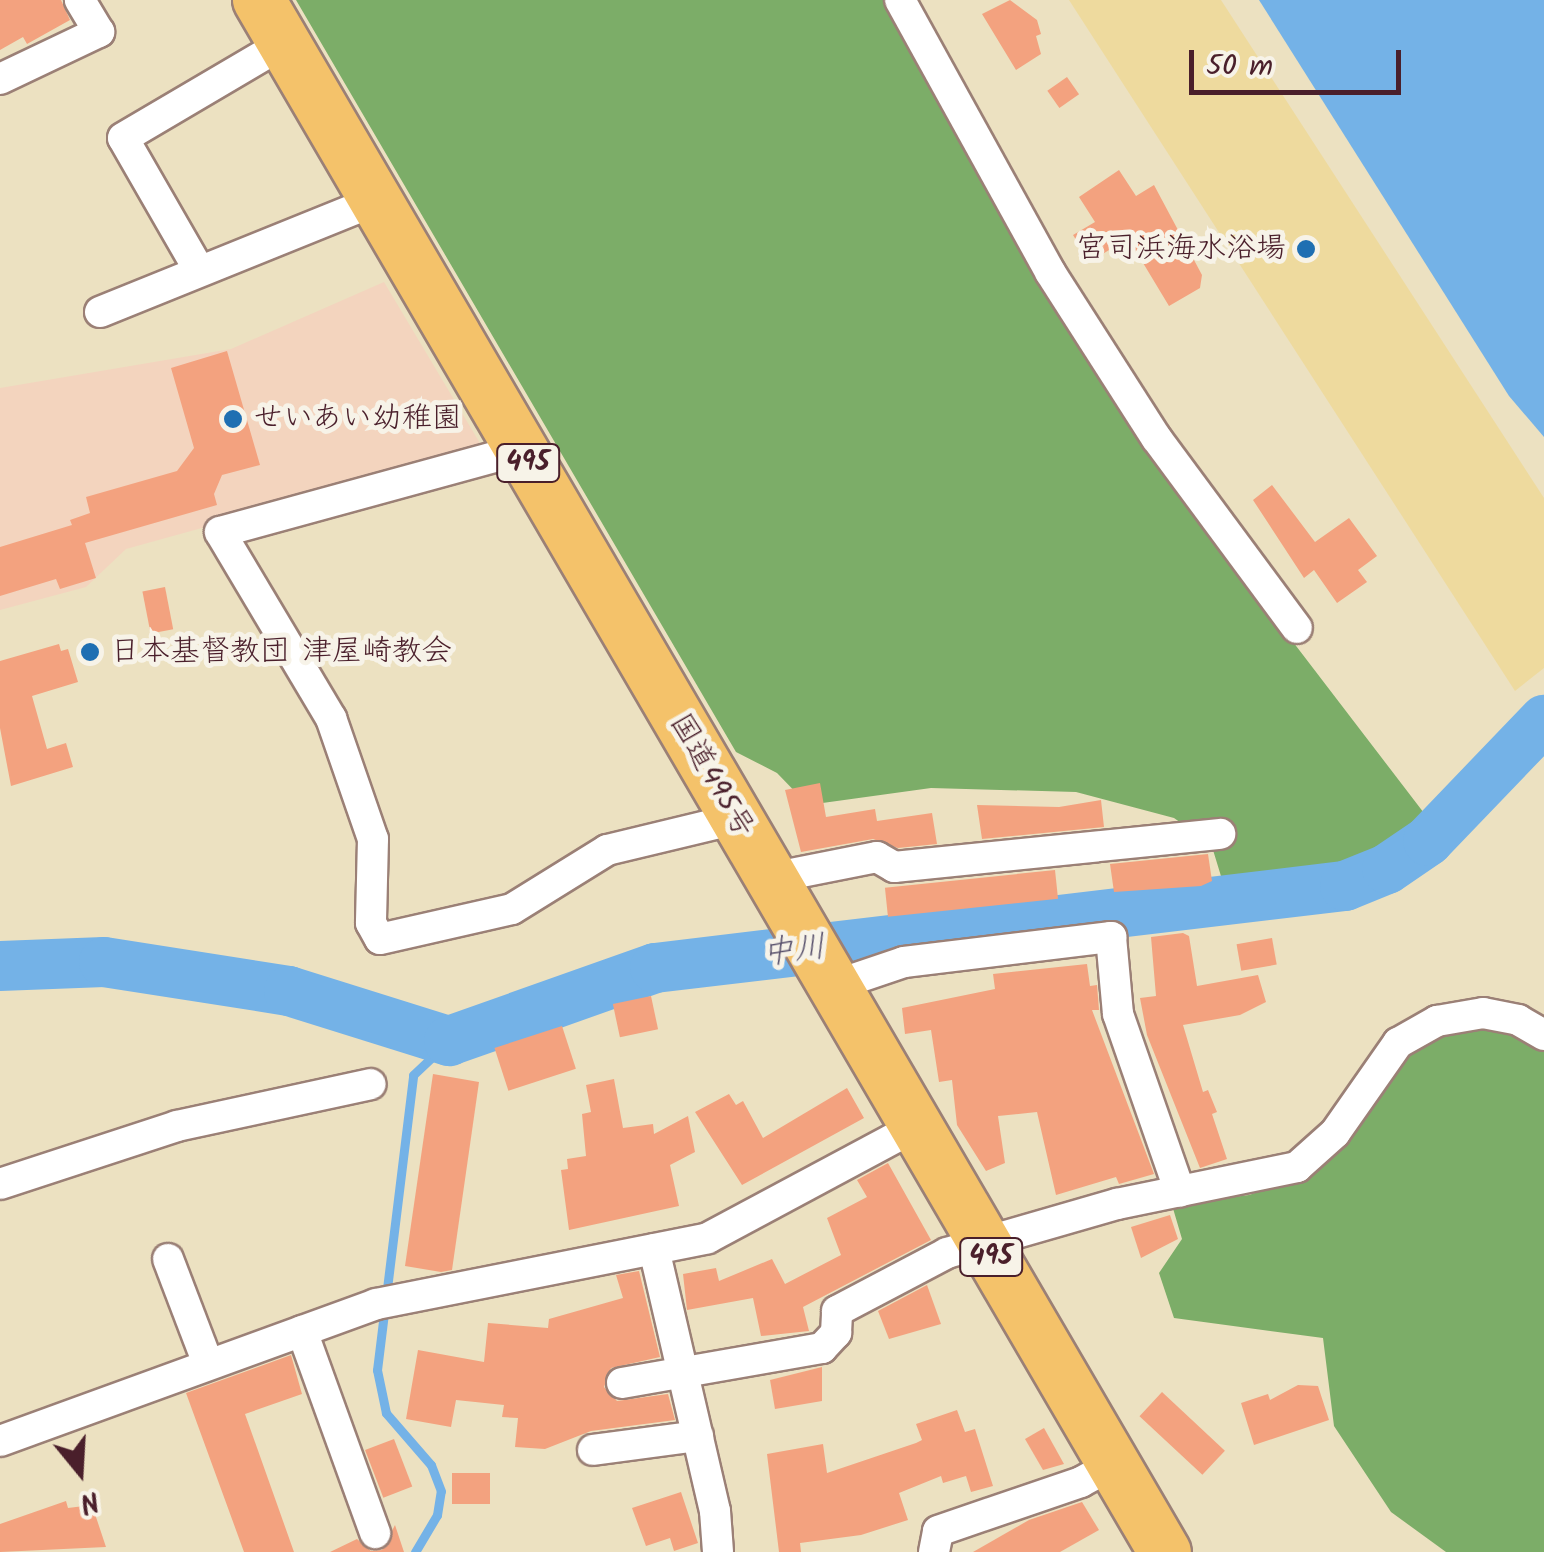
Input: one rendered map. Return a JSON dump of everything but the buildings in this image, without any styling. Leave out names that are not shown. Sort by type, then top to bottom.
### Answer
[{"type":"highway","name":"国道495号","points":[[271,22],[1165,1552]]},
{"type":"street","points":[[0,79],[98,32],[80,0]]},
{"type":"street","points":[[900,0],[1050,272],[1158,439],[1298,628]]},
{"type":"street","points":[[199,270],[123,138],[271,22]]},
{"type":"street","points":[[100,312],[375,200]]},
{"type":"street","points":[[520,450],[220,532],[331,718],[373,839],[371,923],[380,938],[512,909],[607,850],[736,818]]},
{"type":"street","points":[[771,878],[877,858],[894,867],[1220,834]]},
{"type":"street","points":[[816,958],[904,962],[1111,937],[1118,1014],[1180,1192]]},
{"type":"street","points":[[622,1383],[822,1348],[836,1333],[837,1311],[948,1253],[1180,1192],[1297,1167],[1335,1133],[1398,1043],[1438,1021],[1483,1012],[1544,1036]]},
{"type":"street","points":[[0,1184],[178,1126],[371,1084]]},
{"type":"street","points":[[0,1441],[382,1302],[708,1238],[915,1126]]},
{"type":"street","points":[[654,1249],[698,1436],[718,1552]]},
{"type":"street","points":[[168,1259],[208,1364]]},
{"type":"street","points":[[302,1330],[375,1533]]},
{"type":"street","points":[[593,1450],[698,1436]]},
{"type":"street","points":[[934,1552],[938,1531],[1081,1482],[1114,1464]]},
{"type":"shaded area","name":"せいあい幼稚園","points":[[384,282],[484,450],[126,549],[86,587],[0,610],[0,388],[231,349]]},
{"type":"green space","points":[[296,0],[885,0],[1032,261],[1290,638],[1427,817],[1403,843],[1370,859],[1333,871],[1224,886],[1206,827],[1191,830],[1174,818],[1076,792],[931,788],[808,805],[777,773],[736,752]]},
{"type":"green space","points":[[1479,1027],[1525,1035],[1544,1047],[1544,1552],[1446,1552],[1391,1512],[1334,1426],[1323,1338],[1174,1318],[1159,1273],[1182,1239],[1172,1205],[1249,1195],[1300,1178],[1401,1059],[1425,1041]]},
{"type":"sand","name":"宮司浜海水浴場","points":[[1069,0],[1221,0],[1544,498],[1544,668],[1515,691]]},
{"type":"water","points":[[1259,0],[1544,0],[1544,437],[1509,396]]},
{"type":"waterway","name":"中川","points":[[0,966],[104,962],[289,991],[449,1041],[655,968],[1345,886],[1387,869],[1428,841],[1544,720]]},
{"type":"waterway","points":[[415,1552],[437,1515],[441,1491],[431,1465],[386,1413],[377,1370],[413,1075],[449,1041]]},
{"type":"place","name":"宮司浜海水浴場","points":[[1306,249]]},
{"type":"place","name":"せいあい幼稚園","points":[[233,419]]},
{"type":"place","name":"日本基督教団 津屋崎教会","points":[[90,652]]}]
